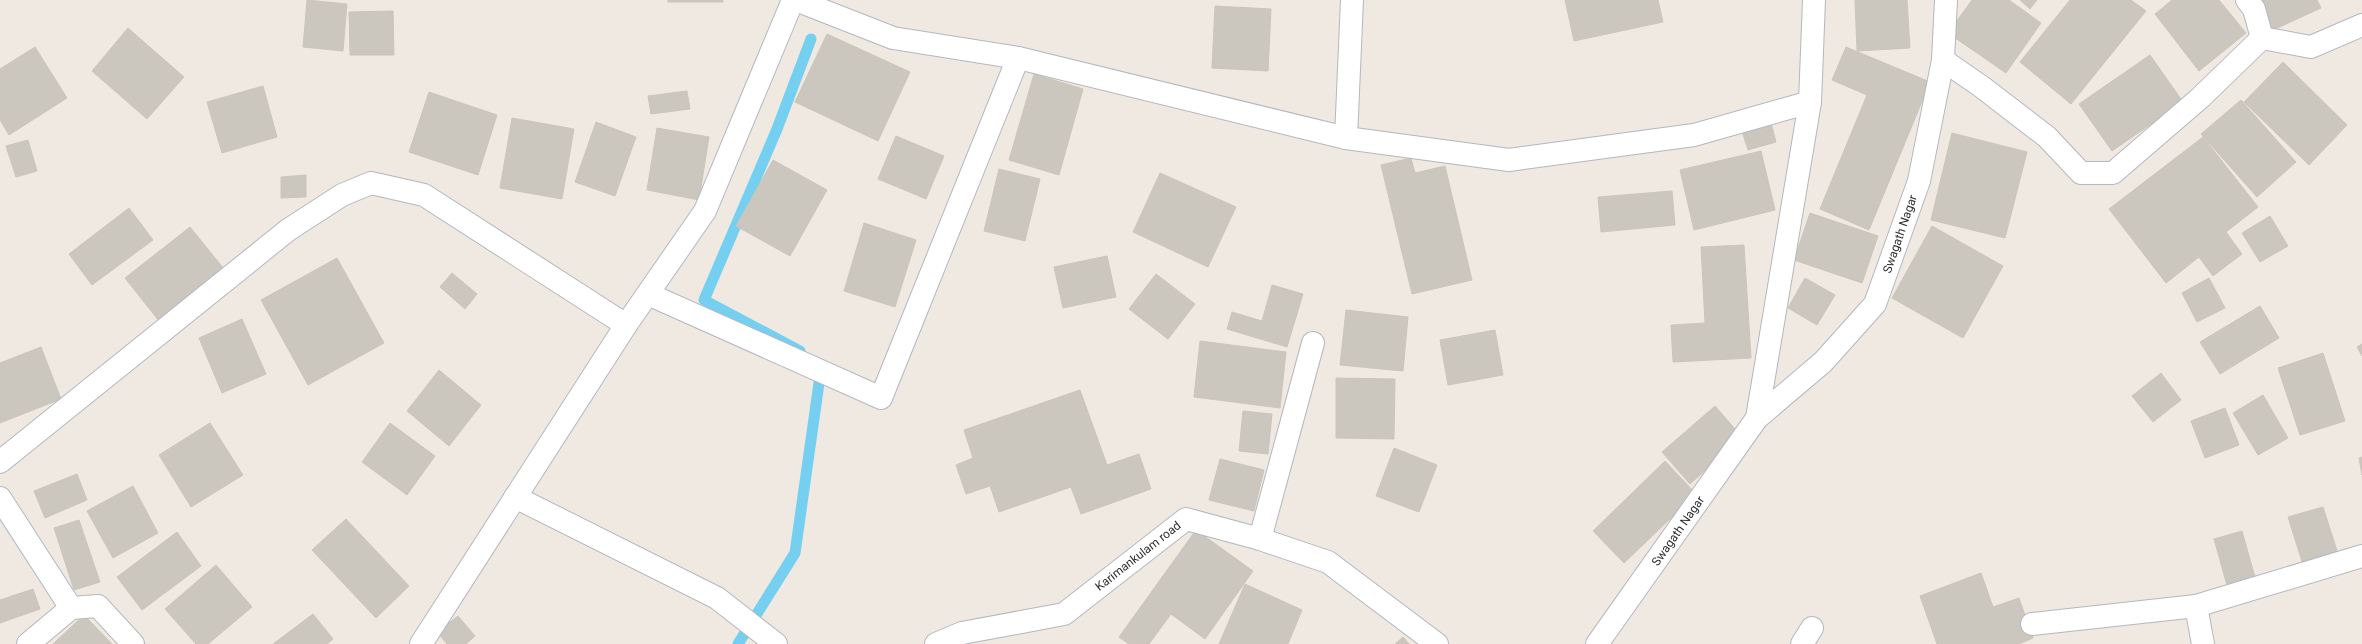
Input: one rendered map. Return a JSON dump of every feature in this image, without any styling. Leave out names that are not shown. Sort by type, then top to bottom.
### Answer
[{"type":"street","points":[[421,644],[626,325],[705,211],[793,0]]},
{"type":"street","points":[[796,0],[893,38],[1018,58],[1346,138],[1509,160],[1694,135],[1810,102]]},
{"type":"street","points":[[1346,138],[1352,0]]},
{"type":"street","name":"Swagath Nagar","points":[[1757,418],[1810,102],[1814,0]]},
{"type":"street","name":"Swagath Nagar","points":[[1598,644],[1757,418],[1823,362],[1876,304],[1919,181],[1943,60],[1946,0]]},
{"type":"street","points":[[2247,0],[2254,9],[2262,38]]},
{"type":"street","points":[[2262,38],[2311,47],[2362,25]]},
{"type":"street","points":[[1943,60],[1982,87],[2047,137],[2081,173],[2113,173],[2200,98],[2262,38]]},
{"type":"street","points":[[648,294],[881,398],[1018,58]]},
{"type":"street","points":[[0,462],[288,230],[342,195],[372,183],[424,194],[626,325]]},
{"type":"street","points":[[1260,539],[1313,342]]},
{"type":"street","points":[[0,498],[71,608]]},
{"type":"street","points":[[515,498],[717,598],[776,644]]},
{"type":"street","name":"Karimankulam road","points":[[936,644],[962,633],[1064,614],[1186,519],[1260,539],[1328,562],[1437,644]]},
{"type":"street","points":[[2032,624],[2196,606],[2362,556]]},
{"type":"street","points":[[28,644],[71,608],[98,606],[134,644]]},
{"type":"street","points":[[2196,606],[2203,644]]},
{"type":"building","points":[[307,0],[347,4],[343,51],[303,47]]},
{"type":"building","points":[[668,0],[723,0],[723,2],[668,2]]},
{"type":"building","points":[[1565,0],[1658,0],[1663,22],[1574,41]]},
{"type":"building","points":[[1855,0],[1907,0],[1910,48],[1857,51]]},
{"type":"building","points":[[1972,0],[2009,0],[2041,23],[2006,73],[1948,33]]},
{"type":"building","points":[[2020,0],[2037,0],[2030,9]]},
{"type":"building","points":[[2070,0],[2131,0],[2146,11],[2071,104],[2020,62]]},
{"type":"building","points":[[2172,0],[2219,0],[2246,33],[2199,71],[2155,14]]},
{"type":"building","points":[[2259,0],[2317,0],[2321,8],[2273,30]]},
{"type":"building","points":[[1215,6],[1271,9],[1268,71],[1212,68]]},
{"type":"building","points":[[393,11],[394,55],[350,55],[349,12]]},
{"type":"building","points":[[128,28],[184,77],[147,119],[92,71]]},
{"type":"building","points":[[827,34],[910,72],[878,141],[795,102]]},
{"type":"building","points":[[35,47],[67,98],[9,135],[0,120],[0,69]]},
{"type":"building","points":[[1846,47],[1930,82],[1869,230],[1820,209],[1867,95],[1832,80]]},
{"type":"building","points":[[2150,55],[2183,102],[2112,151],[2079,104]]},
{"type":"building","points":[[2283,62],[2347,125],[2309,165],[2244,102]]},
{"type":"building","points":[[1034,74],[1083,89],[1059,175],[1009,160]]},
{"type":"building","points":[[263,86],[277,137],[222,153],[207,102]]},
{"type":"building","points":[[687,91],[690,109],[651,114],[648,96]]},
{"type":"building","points":[[429,92],[497,115],[478,175],[409,152]]},
{"type":"building","points":[[2241,100],[2296,162],[2257,197],[2201,134]]},
{"type":"building","points":[[512,118],[574,129],[562,199],[500,188]]},
{"type":"building","points":[[596,122],[636,137],[615,196],[575,182]]},
{"type":"building","points":[[1771,123],[1776,142],[1748,150],[1742,131]]},
{"type":"building","points":[[657,128],[709,137],[699,200],[647,190]]},
{"type":"building","points":[[1952,133],[2027,152],[2005,238],[1931,220]]},
{"type":"building","points":[[896,136],[944,156],[926,199],[878,179]]},
{"type":"building","points":[[2203,137],[2258,207],[2226,232],[2242,254],[2213,276],[2199,257],[2166,283],[2109,209]]},
{"type":"building","points":[[28,140],[37,171],[16,177],[6,146]]},
{"type":"building","points":[[1761,151],[1775,210],[1694,230],[1680,170]]},
{"type":"building","points":[[1411,158],[1415,173],[1445,166],[1472,280],[1412,294],[1381,165]]},
{"type":"building","points":[[773,160],[827,190],[790,256],[736,226]]},
{"type":"building","points":[[999,169],[1040,179],[1025,241],[984,231]]},
{"type":"building","points":[[1160,173],[1236,207],[1208,267],[1133,232]]},
{"type":"building","points":[[306,175],[306,197],[281,198],[281,177]]},
{"type":"building","points":[[1672,191],[1675,225],[1601,232],[1598,197]]},
{"type":"building","points":[[129,208],[153,240],[92,285],[69,254]]},
{"type":"building","points":[[1810,213],[1878,236],[1862,283],[1794,260]]},
{"type":"building","points":[[2270,216],[2288,246],[2260,262],[2242,233]]},
{"type":"building","points":[[864,223],[916,240],[895,307],[844,291]]},
{"type":"building","points":[[1932,226],[2003,266],[1963,338],[1892,298]]},
{"type":"building","points":[[190,227],[224,269],[159,321],[125,278]]},
{"type":"building","points":[[1744,245],[1751,358],[1673,362],[1671,325],[1705,323],[1701,247]]},
{"type":"building","points":[[1107,256],[1116,297],[1063,308],[1054,267]]},
{"type":"building","points":[[337,258],[384,343],[308,385],[261,300]]},
{"type":"building","points":[[452,273],[477,294],[465,309],[440,287]]},
{"type":"building","points":[[1156,274],[1195,304],[1168,339],[1129,309]]},
{"type":"building","points":[[1805,278],[1835,295],[1817,325],[1788,308]]},
{"type":"building","points":[[2209,278],[2225,308],[2197,322],[2182,293]]},
{"type":"building","points":[[1272,285],[1303,294],[1287,347],[1227,329],[1232,312],[1262,321]]},
{"type":"building","points":[[2260,306],[2279,338],[2220,374],[2200,342]]},
{"type":"building","points":[[1346,310],[1408,317],[1403,371],[1340,365]]},
{"type":"building","points":[[242,319],[266,374],[222,393],[199,338]]},
{"type":"building","points":[[1495,330],[1503,375],[1448,385],[1440,340]]},
{"type":"building","points":[[1200,341],[1286,352],[1280,408],[1194,397]]},
{"type":"building","points":[[2362,344],[2362,356],[2357,347]]},
{"type":"building","points":[[41,347],[61,399],[0,423],[0,363]]},
{"type":"building","points":[[2323,353],[2345,421],[2300,435],[2278,368]]},
{"type":"building","points":[[439,370],[481,405],[449,446],[407,411]]},
{"type":"building","points":[[2161,373],[2181,400],[2153,422],[2132,396]]},
{"type":"building","points":[[1336,378],[1395,379],[1394,439],[1336,438]]},
{"type":"building","points":[[1080,390],[1107,465],[1139,454],[1151,489],[1081,514],[1071,487],[999,512],[990,486],[966,494],[956,465],[973,458],[964,430]]},
{"type":"building","points":[[2263,395],[2288,438],[2258,455],[2233,413]]},
{"type":"building","points":[[1715,406],[1742,437],[1690,484],[1662,452]]},
{"type":"building","points":[[2225,408],[2239,445],[2205,458],[2191,421]]},
{"type":"building","points":[[1243,411],[1272,414],[1268,454],[1239,451]]},
{"type":"building","points":[[210,423],[243,475],[191,507],[159,455]]},
{"type":"building","points":[[390,423],[435,456],[407,495],[362,462]]},
{"type":"building","points":[[1394,448],[1437,465],[1419,512],[1376,496]]},
{"type":"building","points":[[2362,457],[2362,475],[2359,458]]},
{"type":"building","points":[[1220,459],[1264,470],[1254,511],[1209,500]]},
{"type":"building","points":[[1665,461],[1696,494],[1624,563],[1593,531]]},
{"type":"building","points":[[77,474],[87,500],[45,518],[34,491]]},
{"type":"building","points":[[133,486],[158,533],[113,558],[87,511]]},
{"type":"building","points":[[2323,507],[2340,560],[2305,571],[2288,517]]},
{"type":"building","points":[[346,519],[409,586],[376,618],[312,550]]},
{"type":"building","points":[[79,520],[100,582],[74,590],[54,528]]},
{"type":"building","points":[[1196,530],[1253,571],[1205,639],[1171,614],[1149,644],[1129,644],[1119,637]]},
{"type":"building","points":[[2242,531],[2258,588],[2230,596],[2214,539]]},
{"type":"building","points":[[177,532],[201,566],[142,610],[117,577]]},
{"type":"building","points":[[216,565],[252,607],[208,644],[196,644],[165,609]]},
{"type":"building","points":[[1981,573],[1993,607],[2019,598],[2033,638],[2019,644],[1937,644],[1920,596]]},
{"type":"building","points":[[1245,584],[1302,610],[1288,644],[1219,644]]},
{"type":"building","points":[[33,589],[40,609],[0,623],[0,600]]},
{"type":"building","points":[[313,614],[333,639],[327,644],[273,644]]},
{"type":"building","points":[[84,615],[112,644],[53,644]]},
{"type":"building","points":[[458,616],[475,636],[466,644],[447,644],[437,632]]},
{"type":"building","points":[[1403,637],[1409,644],[1395,644]]},
{"type":"waterway","points":[[800,351],[704,300],[777,129],[811,39]]},
{"type":"waterway","points":[[738,644],[795,553],[821,369]]}]
